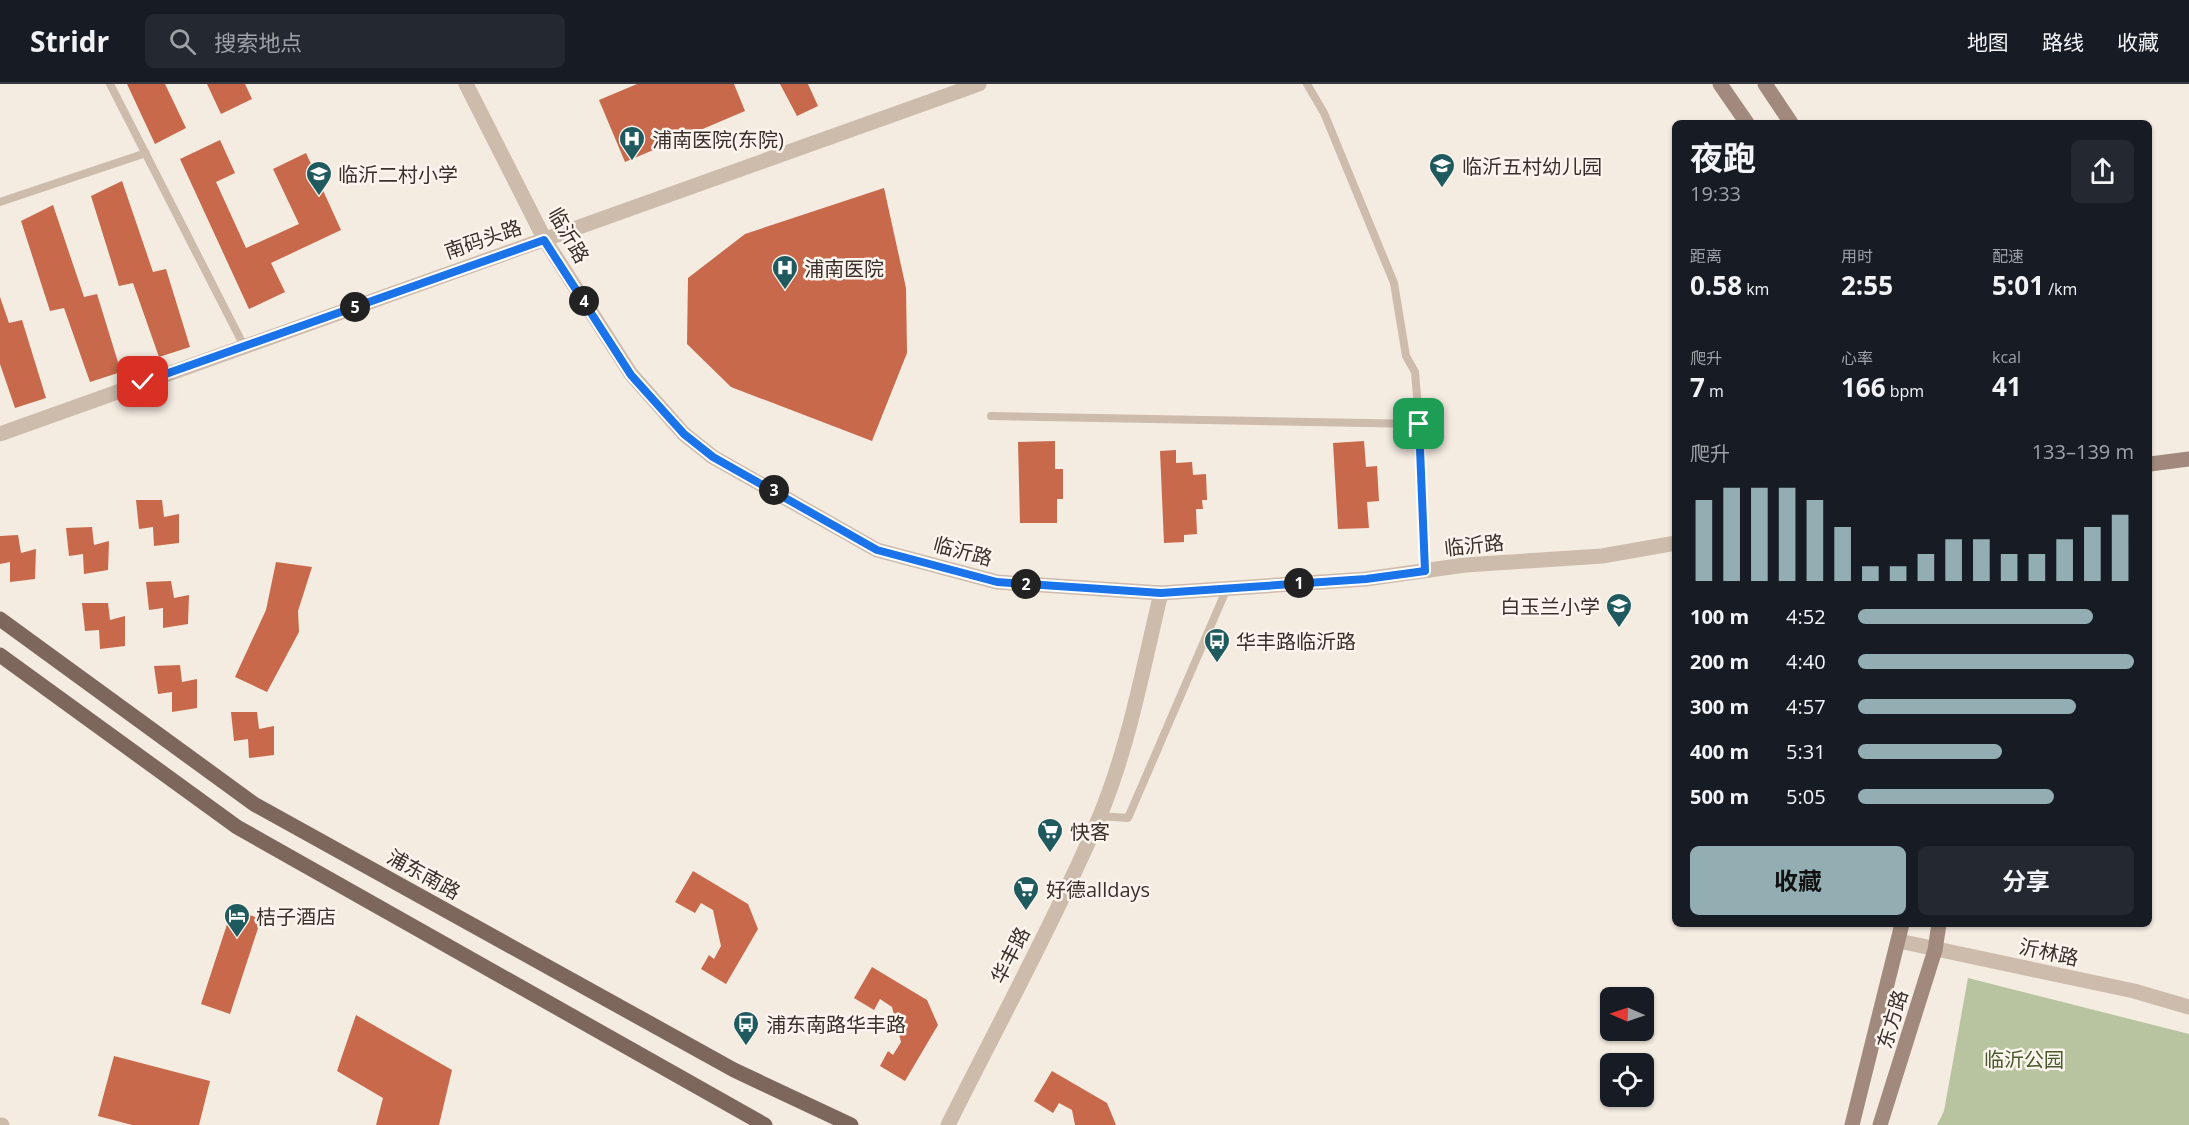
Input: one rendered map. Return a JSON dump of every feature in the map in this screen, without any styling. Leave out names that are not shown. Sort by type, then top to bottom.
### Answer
[{"type":"main road","points":[[1720,84],[1745,120]]},
{"type":"main road","points":[[1766,84],[1789,120]]},
{"type":"main road","points":[[2152,464],[2189,459]]},
{"type":"main road","name":"浦东南路","points":[[0,619],[254,804],[734,1070],[851,1125]]},
{"type":"main road","points":[[0,655],[237,826],[765,1125]]},
{"type":"main road","name":"东方路","points":[[1852,1125],[1901,927]]},
{"type":"main road","name":"东方路","points":[[1880,1125],[1935,950],[1939,927]]},
{"type":"street","name":"临沂路","points":[[466,84],[544,240],[631,375],[684,434],[713,457],[877,550],[997,582],[1161,593],[1366,579],[1465,566],[1602,556],[1672,544]]},
{"type":"street","name":"南码头路","points":[[0,434],[979,84]]},
{"type":"street","name":"华丰路","points":[[948,1125],[1063,896],[1099,816],[1128,733],[1161,593]]},
{"type":"street","name":"沂林路","points":[[1899,941],[2134,991],[2189,1007]]},
{"type":"lane","points":[[110,84],[244,346]]},
{"type":"lane","points":[[1307,84],[1324,113],[1394,283],[1406,356],[1415,372],[1425,571]]},
{"type":"lane","points":[[0,202],[146,153]]},
{"type":"lane","points":[[991,416],[1419,424]]},
{"type":"lane","points":[[1099,816],[1128,818],[1227,588]]},
{"type":"green space","name":"临沂公园","points":[[1968,978],[2189,1034],[2189,1125],[1937,1125],[1944,1111]]},
{"type":"building","points":[[127,84],[165,84],[186,128],[155,144]]},
{"type":"building","points":[[207,84],[245,84],[252,99],[221,114]]},
{"type":"building","points":[[637,84],[734,84],[745,111],[625,162],[599,100]]},
{"type":"building","points":[[780,84],[808,84],[818,106],[797,116]]},
{"type":"building","points":[[220,140],[235,173],[216,182],[246,248],[299,224],[273,169],[306,153],[341,230],[271,263],[285,292],[249,309],[180,159]]},
{"type":"building","points":[[122,181],[153,272],[166,269],[190,347],[159,357],[133,283],[119,286],[91,196]]},
{"type":"building","points":[[884,188],[906,288],[907,353],[872,441],[731,387],[687,344],[688,278],[745,234]]},
{"type":"building","points":[[53,205],[84,297],[97,294],[121,372],[90,382],[64,308],[50,311],[21,221]]},
{"type":"building","points":[[0,297],[9,323],[22,320],[46,398],[15,408],[0,364]]},
{"type":"building","points":[[1055,441],[1055,469],[1063,469],[1063,499],[1057,499],[1057,523],[1020,523],[1018,442]]},
{"type":"building","points":[[1364,441],[1366,467],[1377,466],[1379,501],[1367,502],[1369,528],[1338,529],[1333,443]]},
{"type":"building","points":[[1176,450],[1176,463],[1192,462],[1193,475],[1206,474],[1207,500],[1202,500],[1203,509],[1196,509],[1197,534],[1184,535],[1184,542],[1164,543],[1160,451]]},
{"type":"building","points":[[136,500],[162,500],[164,517],[179,514],[179,543],[154,546],[153,527],[139,529]]},
{"type":"building","points":[[92,527],[94,545],[109,541],[108,570],[84,574],[83,554],[69,556],[66,528]]},
{"type":"building","points":[[18,535],[21,553],[36,549],[35,579],[10,582],[10,562],[0,564],[0,536]]},
{"type":"building","points":[[276,562],[312,567],[298,611],[299,632],[267,692],[235,677],[266,610]]},
{"type":"building","points":[[171,581],[174,598],[189,595],[188,624],[163,628],[163,608],[149,610],[146,582]]},
{"type":"building","points":[[82,603],[108,603],[110,620],[125,616],[125,646],[100,649],[99,630],[85,631]]},
{"type":"building","points":[[180,665],[182,682],[197,679],[197,708],[172,712],[172,692],[158,694],[154,666]]},
{"type":"building","points":[[231,712],[257,712],[259,729],[274,726],[274,755],[249,758],[248,739],[234,741]]},
{"type":"building","points":[[693,871],[748,904],[758,929],[726,984],[701,969],[709,955],[714,959],[721,946],[713,910],[701,903],[695,913],[675,902]]},
{"type":"building","points":[[232,909],[261,919],[230,1014],[201,1004]]},
{"type":"building","points":[[872,967],[927,1000],[938,1025],[905,1081],[880,1066],[888,1051],[893,1055],[901,1042],[892,1007],[880,999],[874,1010],[854,998]]},
{"type":"building","points":[[356,1015],[452,1070],[439,1125],[376,1125],[383,1098],[337,1071]]},
{"type":"building","points":[[114,1056],[210,1081],[199,1125],[132,1125],[98,1116]]},
{"type":"building","points":[[1052,1071],[1107,1103],[1116,1125],[1075,1125],[1072,1110],[1059,1103],[1053,1113],[1034,1101]]},
{"type":"place","name":"浦南医院(东院)","points":[[632,162]]},
{"type":"place","name":"临沂五村幼儿园","points":[[1442,189]]},
{"type":"place","name":"临沂二村小学","points":[[319,197]]},
{"type":"place","name":"浦南医院","points":[[785,291]]},
{"type":"place","name":"白玉兰小学","points":[[1619,629]]},
{"type":"place","name":"华丰路临沂路","points":[[1217,664]]},
{"type":"place","name":"快客","points":[[1050,854]]},
{"type":"place","name":"好德alldays","points":[[1026,912]]},
{"type":"place","name":"桔子酒店","points":[[237,939]]},
{"type":"place","name":"浦东南路华丰路","points":[[746,1047]]},
{"type":"route","points":[[143,382],[544,240],[631,375],[684,434],[713,457],[877,550],[997,582],[1161,593],[1366,579],[1425,571],[1419,424]]}]
